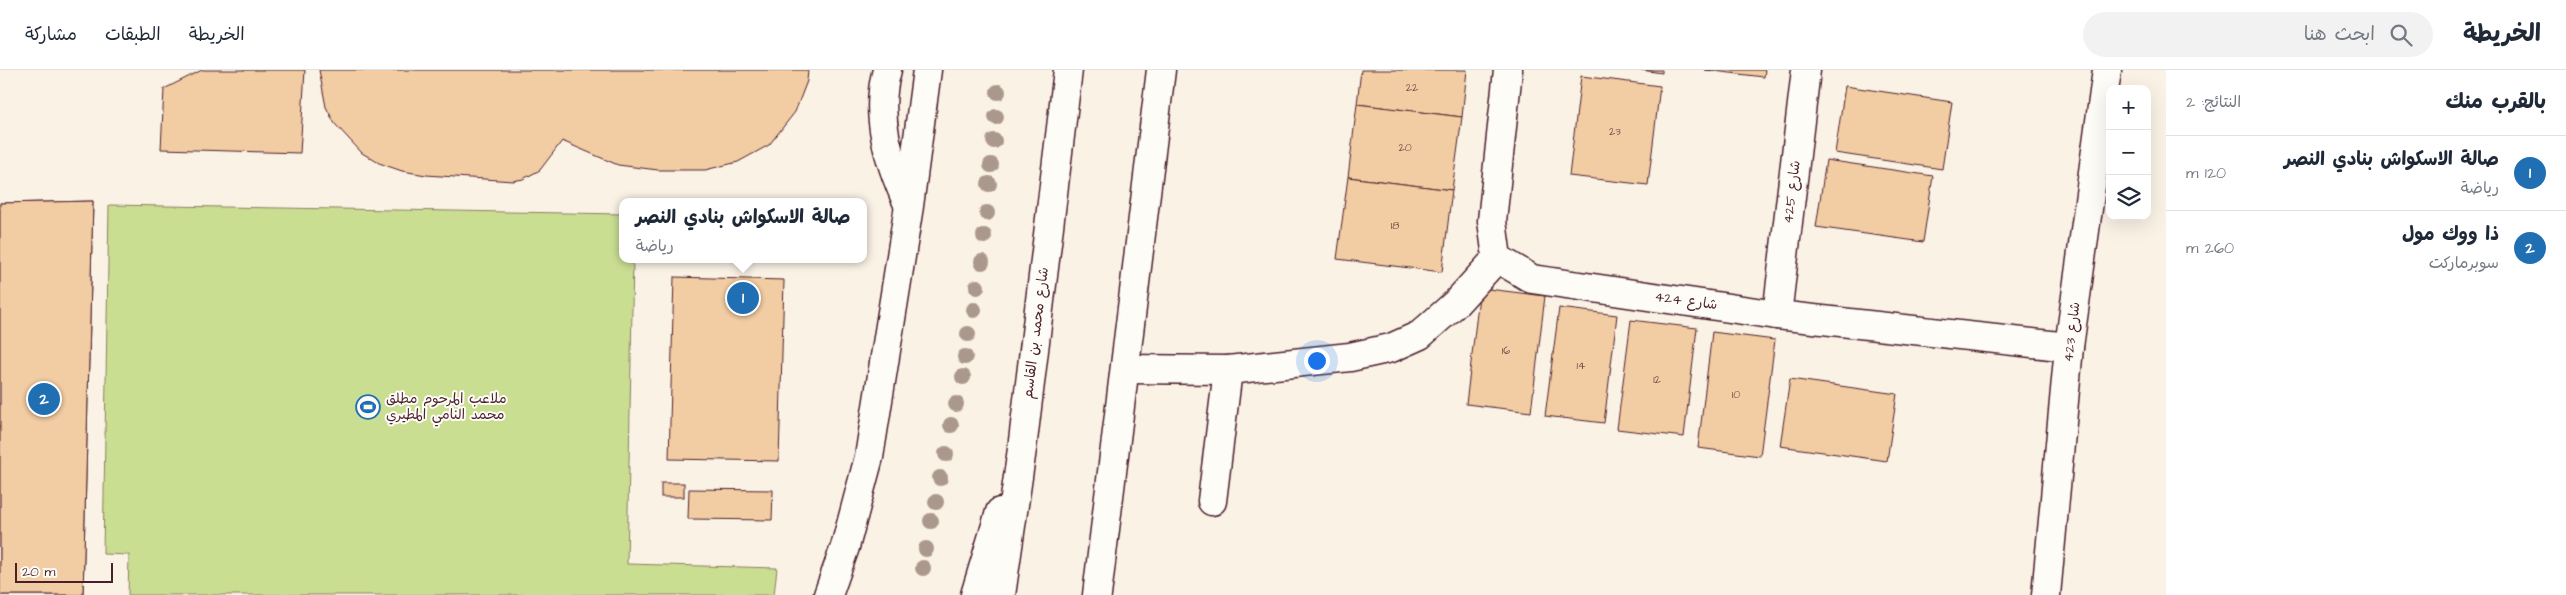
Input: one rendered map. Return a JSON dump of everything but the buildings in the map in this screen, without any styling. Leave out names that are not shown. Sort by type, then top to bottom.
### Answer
[{"type":"street","points":[[887,70],[882,99],[885,138],[892,163],[909,206]]},
{"type":"street","points":[[828,595],[847,539],[869,458],[909,206],[927,70]]},
{"type":"street","name":"شارع محمد بن القاسم","points":[[1001,595],[1022,449],[1068,70]]},
{"type":"street","points":[[1096,595],[1126,369],[1161,70]]},
{"type":"street","points":[[1126,369],[1228,370],[1350,357],[1391,348],[1420,334],[1456,303],[1497,258],[1492,221],[1508,70]]},
{"type":"street","name":"شارع 425","points":[[1777,315],[1806,70]]},
{"type":"street","name":"شارع 423","points":[[2046,595],[2069,347],[2108,70]]},
{"type":"street","name":"شارع 424","points":[[1497,258],[1532,279],[1777,315],[2069,347]]},
{"type":"street","points":[[1212,501],[1228,370]]},
{"type":"street","points":[[975,595],[999,514],[1022,449]]},
{"type":"street","points":[[1103,546],[1112,595]]},
{"type":"green space","name":"ملاعب المرحوم مطلق محمد النامي المطيري","points":[[109,205],[619,214],[619,263],[633,263],[627,564],[777,568],[774,595],[128,595],[129,555],[103,554]]},
{"type":"place","name":"صالة الاسكواش بنادي النصر","points":[[743,298]]},
{"type":"place","name":"ذا ووك مول","points":[[44,399]]},
{"type":"place","name":"ملاعب المرحوم مطلق محمد النامي المطيري","points":[[368,407]]}]
